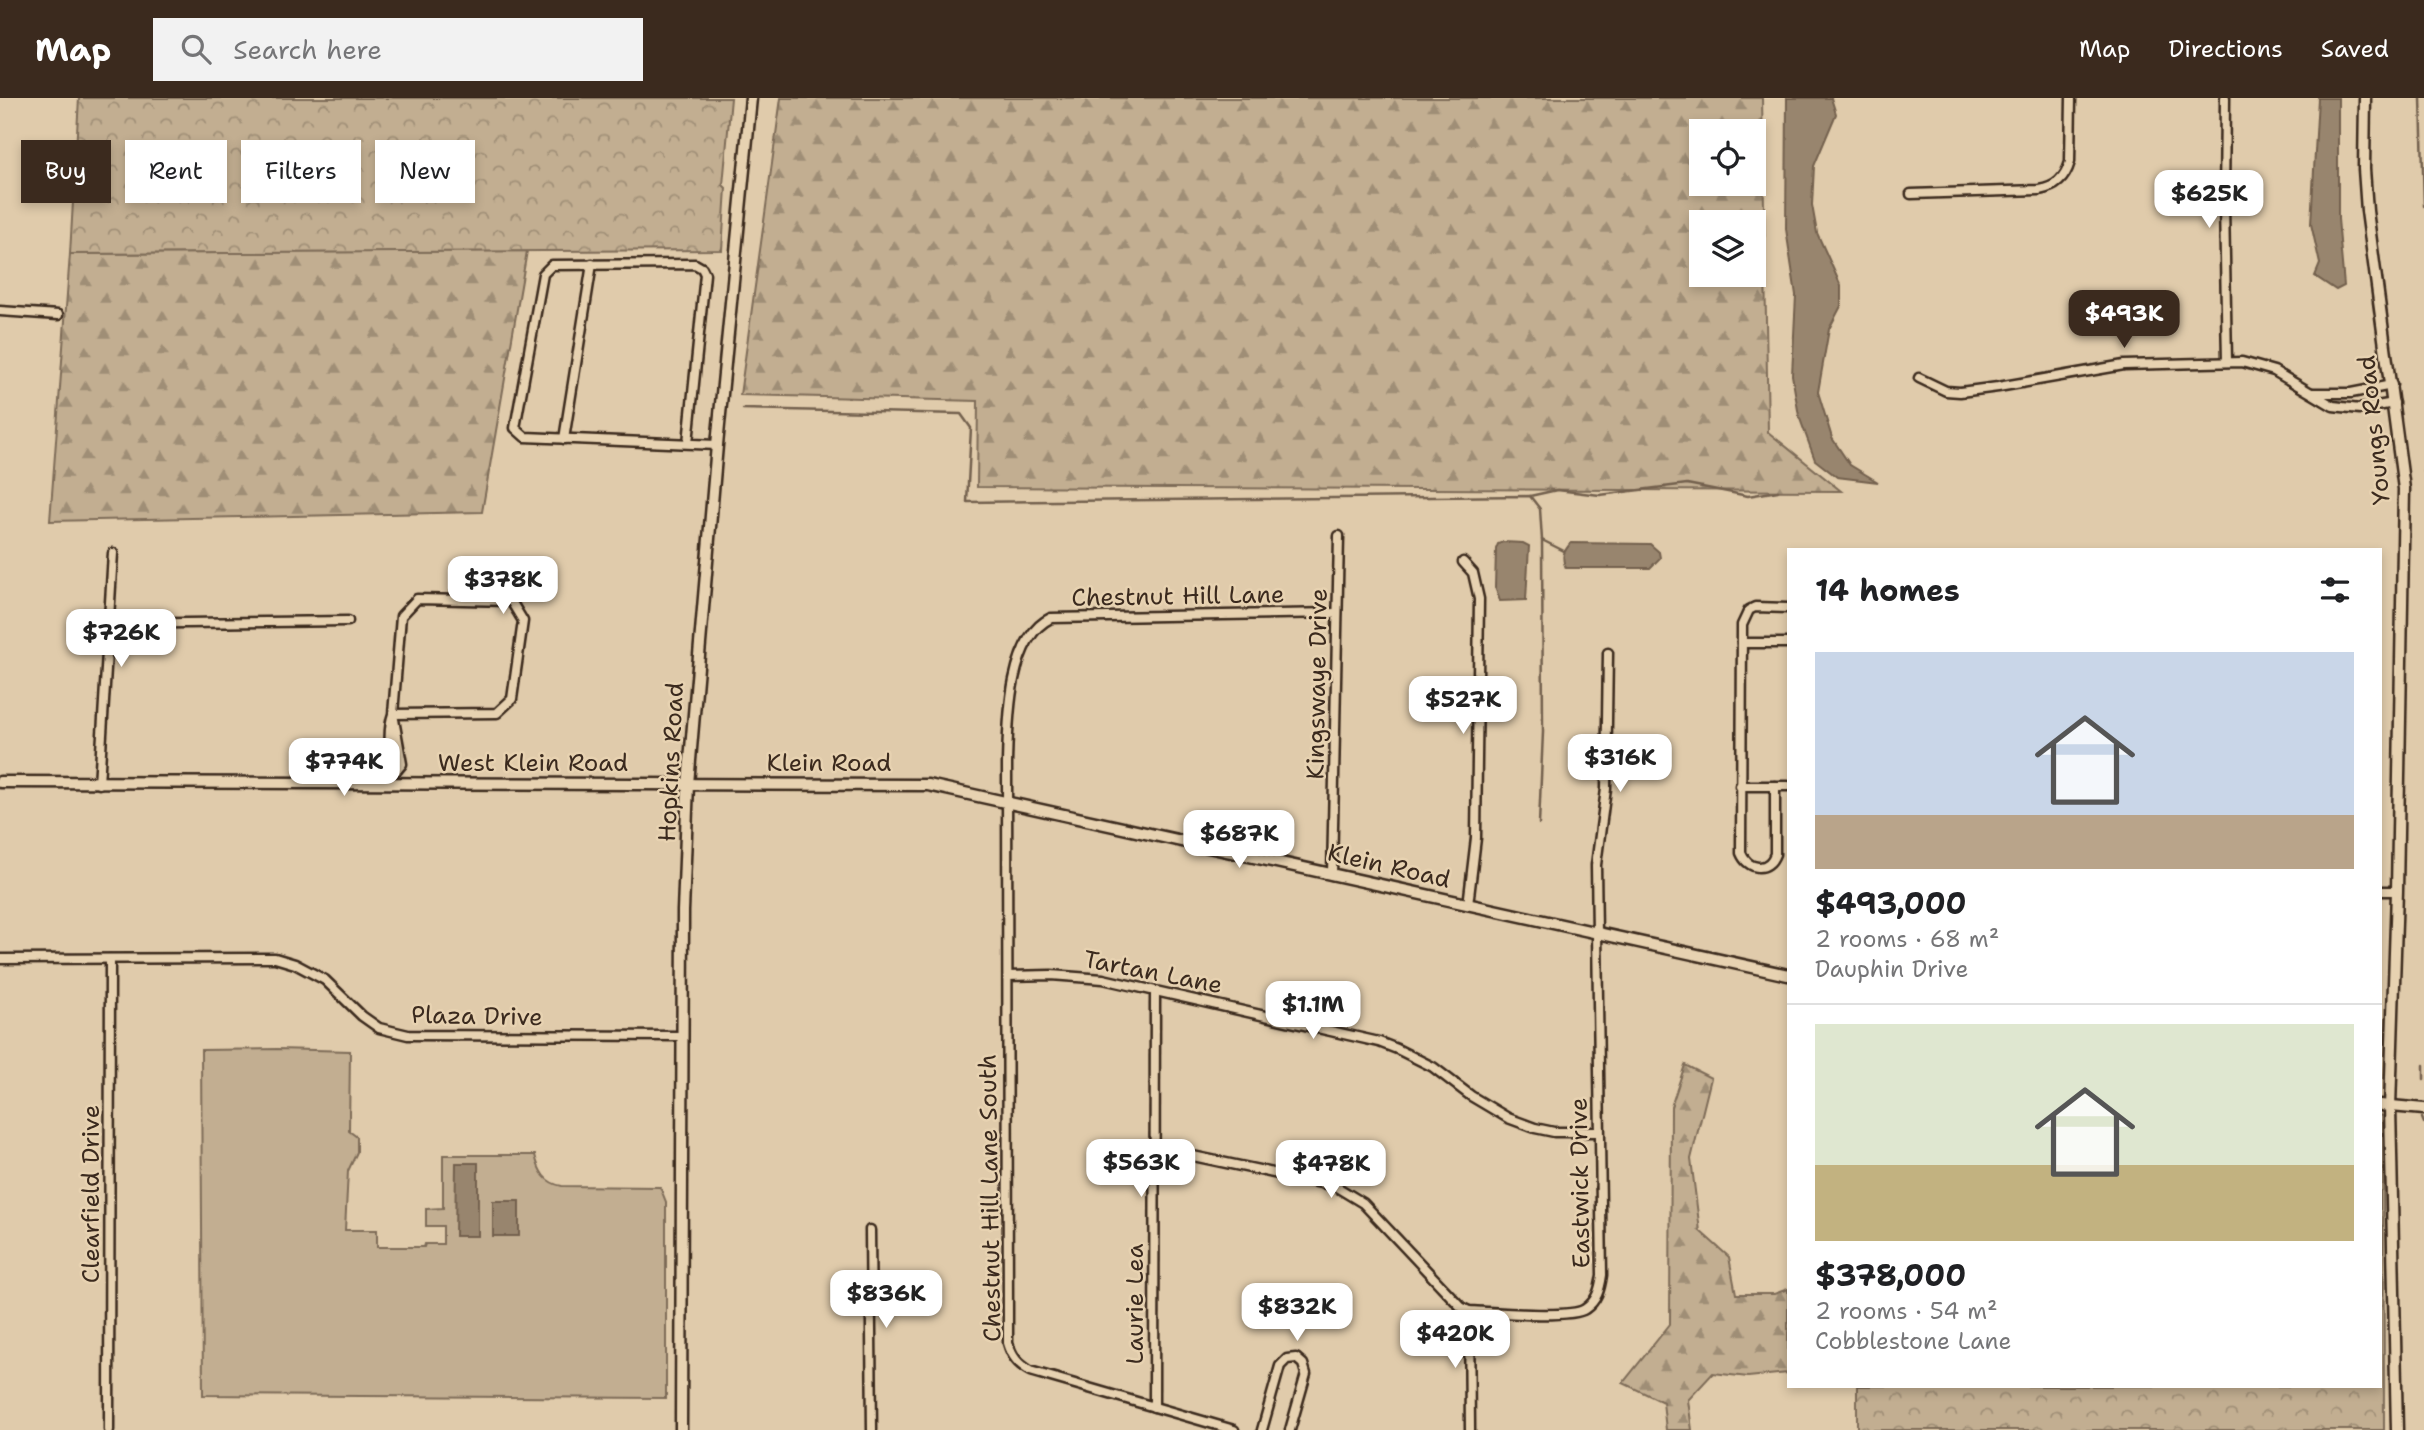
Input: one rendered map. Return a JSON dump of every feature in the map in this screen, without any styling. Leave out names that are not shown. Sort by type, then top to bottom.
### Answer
[{"type":"street","name":"Hopkins Road","points":[[681,1430],[683,911],[688,784],[717,445],[751,98]]},
{"type":"street","points":[[1911,194],[2039,190],[2056,185],[2068,171],[2070,162],[2071,98]]},
{"type":"street","points":[[2225,98],[2227,361]]},
{"type":"street","name":"Youngs Road","points":[[2365,98],[2364,169],[2367,211],[2404,489],[2397,891],[2385,1106],[2397,1430]]},
{"type":"street","points":[[564,439],[592,264]]},
{"type":"street","points":[[688,443],[705,274],[702,268],[695,264],[552,265],[543,274],[515,428],[525,437],[717,445]]},
{"type":"street","points":[[0,311],[58,315]]},
{"type":"street","points":[[1919,378],[1946,391],[1960,391],[2124,365],[2227,361],[2242,362],[2274,371],[2333,406],[2347,409],[2394,403]]},
{"type":"street","points":[[2310,393],[2351,393],[2392,385]]},
{"type":"street","name":"Kingswaye Drive","points":[[1332,875],[1339,536]]},
{"type":"street","points":[[99,784],[113,553]]},
{"type":"street","points":[[1463,562],[1473,573],[1479,599],[1476,838],[1468,905]]},
{"type":"street","points":[[393,714],[497,713],[512,699],[523,621],[511,601],[416,599],[401,616],[390,723],[397,783]]},
{"type":"street","points":[[1776,786],[1776,853],[1773,861],[1759,867],[1752,866],[1745,862],[1741,853],[1742,625],[1749,610],[1755,607],[1787,608]]},
{"type":"street","name":"Chestnut Hill Lane","points":[[1007,803],[1007,746],[1013,687],[1023,649],[1030,635],[1042,622],[1056,617],[1337,613]]},
{"type":"street","points":[[109,624],[348,621]]},
{"type":"street","points":[[1742,643],[1787,643]]},
{"type":"street","name":"Eastwick Drive","points":[[1469,1311],[1577,1313],[1593,1302],[1602,1275],[1595,933],[1598,838],[1606,789],[1608,653]]},
{"type":"street","name":"West Klein Road","points":[[0,782],[688,784]]},
{"type":"street","name":"Klein Road","points":[[688,784],[928,785],[1787,975]]},
{"type":"street","points":[[1740,786],[1787,786]]},
{"type":"street","name":"Chestnut Hill Lane South","points":[[1007,803],[1008,1343],[1011,1353],[1017,1362],[1030,1371],[1234,1430]]},
{"type":"street","points":[[2382,891],[2397,891]]},
{"type":"street","name":"Plaza Drive","points":[[0,959],[275,958],[295,964],[325,980],[362,1016],[379,1028],[408,1035],[683,1036]]},
{"type":"street","name":"Clearfield Drive","points":[[108,1430],[110,959]]},
{"type":"street","name":"Tartan Lane","points":[[1008,976],[1079,976],[1378,1042],[1433,1067],[1471,1096],[1508,1118],[1554,1132],[1598,1132]]},
{"type":"street","name":"Laurie Lea","points":[[1154,1408],[1155,991]]},
{"type":"street","points":[[2385,1106],[2424,1109]]},
{"type":"street","points":[[1155,1148],[1335,1186],[1363,1203],[1461,1307],[1469,1311],[1470,1430]]},
{"type":"street","points":[[870,1230],[872,1430]]},
{"type":"street","points":[[1262,1430],[1280,1366],[1287,1359],[1296,1358],[1303,1364],[1306,1374],[1290,1430]]},
{"type":"green space","points":[[79,98],[731,98],[723,185],[726,188],[722,250],[70,254],[73,203],[111,203],[111,140],[77,140]]},
{"type":"green space","points":[[781,98],[1762,98],[1762,119],[1689,119],[1689,196],[1764,196],[1764,210],[1689,210],[1689,287],[1765,287],[1768,432],[1841,491],[977,487],[978,401],[740,395]]},
{"type":"green space","points":[[527,251],[482,512],[50,521],[70,254]]},
{"type":"green space","points":[[201,1050],[350,1051],[349,1131],[357,1137],[357,1152],[348,1171],[345,1230],[377,1230],[377,1247],[424,1247],[425,1244],[443,1244],[443,1226],[426,1226],[426,1209],[443,1208],[443,1155],[535,1155],[544,1176],[556,1185],[660,1187],[666,1202],[666,1398],[203,1395]]},
{"type":"green space","points":[[1685,1065],[1711,1078],[1691,1159],[1700,1231],[1729,1257],[1736,1294],[1774,1294],[1787,1289],[1787,1373],[1748,1377],[1713,1373],[1688,1400],[1692,1430],[1666,1430],[1663,1402],[1623,1383],[1670,1324],[1671,1107]]},
{"type":"green space","points":[[2383,1116],[2384,1430],[1857,1430],[1857,1388],[2382,1388]]},
{"type":"shaded area","points":[[1787,98],[1831,98],[1836,114],[1814,166],[1812,205],[1817,233],[1841,286],[1841,306],[1829,329],[1818,392],[1832,438],[1850,465],[1878,482],[1837,477],[1815,460],[1799,416],[1792,375],[1796,295],[1786,229]]},
{"type":"shaded area","points":[[2318,98],[2338,98],[2338,219],[2344,286],[2336,290],[2315,276],[2320,264],[2311,224]]},
{"type":"shaded area","points":[[1503,542],[1529,546],[1526,600],[1500,601],[1495,587],[1496,549],[1498,544]]},
{"type":"shaded area","points":[[1571,543],[1650,544],[1659,552],[1660,558],[1650,568],[1566,568],[1564,555]]},
{"type":"shaded area","points":[[456,1163],[478,1163],[478,1236],[455,1236]]},
{"type":"shaded area","points":[[493,1201],[519,1201],[519,1236],[493,1236]]},
{"type":"waterway","points":[[2421,98],[2424,206]]},
{"type":"waterway","points":[[743,409],[961,414],[971,428],[967,502],[1530,496],[1540,509],[1542,540],[1543,732],[1539,824]]},
{"type":"waterway","points":[[2424,436],[2424,472]]},
{"type":"waterway","points":[[1530,496],[1557,490],[1600,495],[1687,484],[1748,496],[1778,491]]},
{"type":"waterway","points":[[1542,540],[1564,551]]},
{"type":"waterway","points":[[2424,1065],[2424,1079]]},
{"type":"waterway","points":[[2422,1118],[2424,1123]]}]
